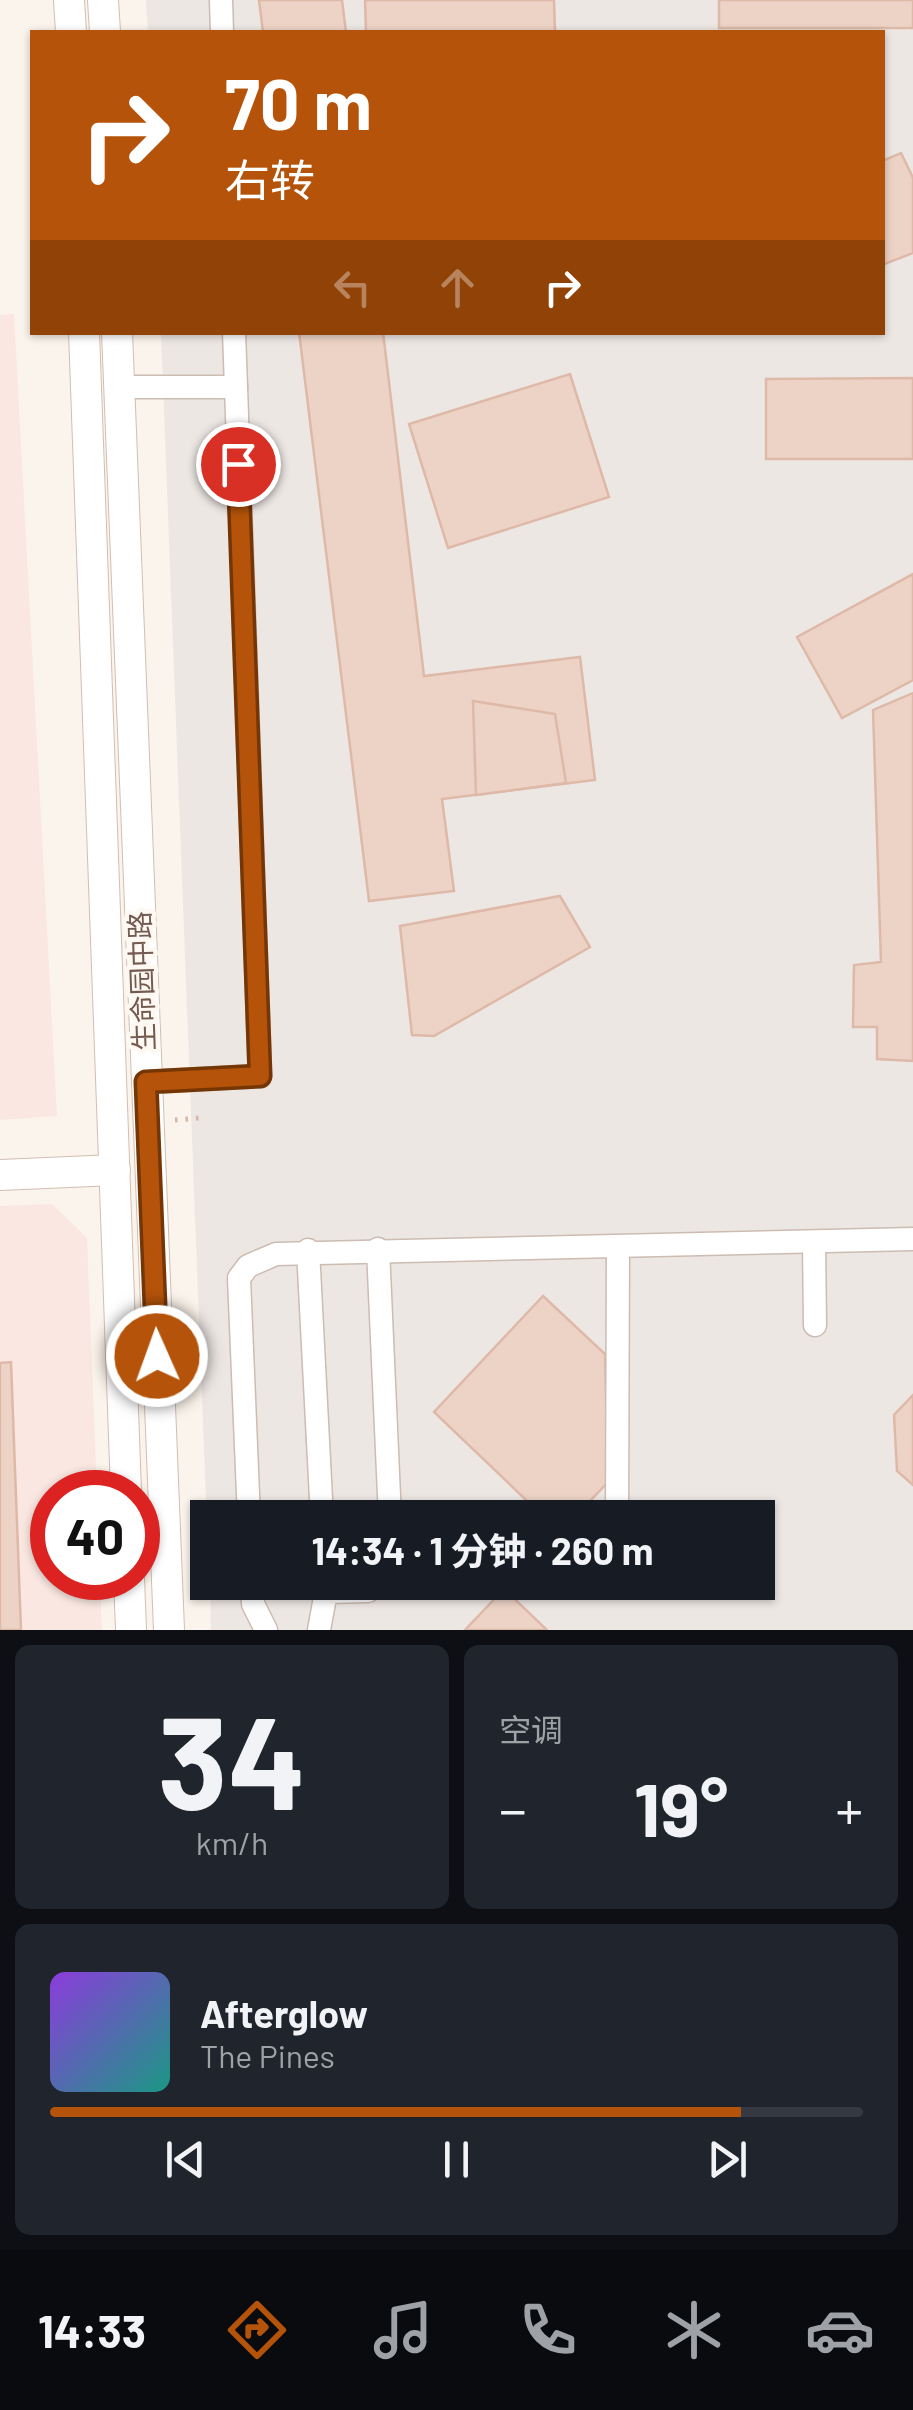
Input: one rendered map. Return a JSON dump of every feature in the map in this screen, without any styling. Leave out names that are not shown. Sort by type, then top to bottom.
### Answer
[{"type":"street","points":[[70,0],[71,30]]},
{"type":"street","points":[[103,0],[105,30]]},
{"type":"street","points":[[221,0],[222,30]]},
{"type":"street","name":"生命园中路","points":[[84,335],[125,1470]]},
{"type":"street","name":"生命园中路","points":[[117,335],[169,1630]]},
{"type":"street","points":[[146,1082],[260,1076],[234,335]]},
{"type":"street","points":[[120,388],[236,387]]},
{"type":"street","points":[[0,1175],[115,1170]]},
{"type":"street","points":[[248,1500],[239,1278],[248,1266],[276,1254],[308,1250],[618,1248],[913,1240]]},
{"type":"street","points":[[814,1242],[815,1325]]},
{"type":"street","points":[[617,1500],[618,1248]]},
{"type":"street","points":[[378,1249],[389,1500]]},
{"type":"street","points":[[308,1250],[321,1500]]},
{"type":"street","points":[[130,1600],[131,1630]]},
{"type":"street","points":[[253,1600],[266,1630]]},
{"type":"street","points":[[319,1630],[324,1600]]},
{"type":"shaded area","points":[[146,0],[913,0],[913,1630],[211,1630],[210,1600],[775,1600],[775,1500],[206,1500],[161,335],[885,335],[885,30],[148,30]]},
{"type":"shaded area","points":[[14,314],[57,1116],[0,1120],[0,315]]},
{"type":"shaded area","points":[[52,1204],[87,1238],[96,1470],[30,1470],[30,1600],[101,1600],[102,1630],[0,1630],[0,1206]]},
{"type":"building","points":[[259,0],[342,0],[346,30],[263,30]]},
{"type":"building","points":[[365,0],[554,0],[555,30],[366,30]]},
{"type":"building","points":[[719,0],[913,0],[913,28],[719,28]]},
{"type":"building","points":[[901,153],[913,178],[913,253],[885,264],[885,160]]},
{"type":"building","points":[[299,335],[383,335],[424,676],[580,657],[595,780],[442,799],[454,891],[369,901]]},
{"type":"building","points":[[570,374],[609,497],[448,548],[409,424]]},
{"type":"building","points":[[913,378],[913,459],[766,459],[766,379]]},
{"type":"building","points":[[913,574],[913,680],[842,718],[797,637]]},
{"type":"building","points":[[913,693],[913,1061],[877,1059],[877,1027],[853,1027],[854,965],[881,962],[873,710]]},
{"type":"building","points":[[473,701],[555,714],[566,783],[476,795]]},
{"type":"building","points":[[560,896],[590,947],[434,1036],[412,1035],[400,926]]},
{"type":"building","points":[[543,1296],[605,1354],[608,1482],[591,1500],[526,1500],[434,1412]]},
{"type":"building","points":[[11,1362],[21,1630],[0,1630],[0,1363]]},
{"type":"building","points":[[913,1395],[913,1485],[897,1471],[894,1415]]},
{"type":"building","points":[[494,1600],[516,1600],[547,1630],[465,1630]]},
{"type":"route","points":[[157,1356],[146,1082],[260,1076],[238,464]]}]
